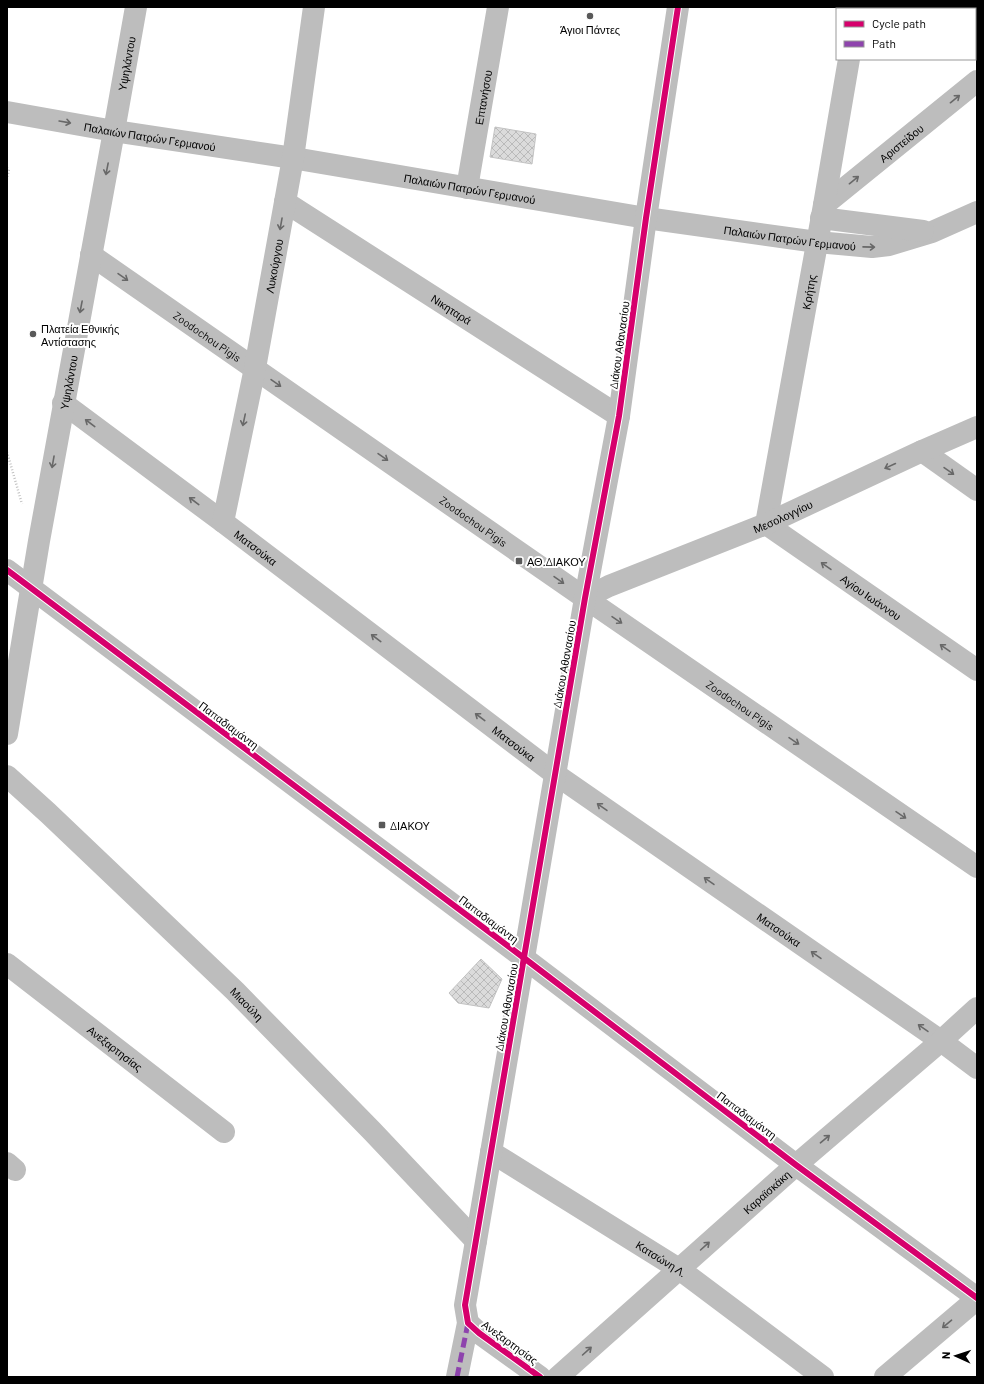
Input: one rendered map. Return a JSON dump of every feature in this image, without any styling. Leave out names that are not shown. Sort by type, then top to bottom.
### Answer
[{"type":"street","name":"Υψηλάντου","points":[[7,734],[30,589],[63,403],[136,7]]},
{"type":"street","name":"Λυκούργου","points":[[223,522],[255,368],[293,158],[314,7]]},
{"type":"street","name":"Επτανήσου","points":[[467,188],[498,7]]},
{"type":"street","name":"Διάκου Αθανασίου","points":[[458,1377],[468,1323],[465,1305],[585,598],[620,416],[646,218],[678,7]]},
{"type":"street","name":"Κρήτης","points":[[766,524],[849,60]]},
{"type":"street","name":"Αριστείδου","points":[[822,211],[977,81]]},
{"type":"street","name":"Παλαιών Πατρών Γερμανού","points":[[7,112],[114,131],[293,158],[646,218],[817,242],[872,247],[889,245],[932,232],[977,212]]},
{"type":"street","name":"Νικηταρά","points":[[285,202],[620,416]]},
{"type":"street","name":"Παλαιών Πατρών Γερμανού","points":[[822,211],[932,232]]},
{"type":"street","name":"Zoodochou Pigis","points":[[91,255],[585,598],[977,867]]},
{"type":"street","name":"Ματσούκα","points":[[63,403],[223,522],[555,774],[941,1041],[977,1068]]},
{"type":"street","name":"Μεσολογγίου","points":[[585,598],[609,586],[766,524],[977,427]]},
{"type":"street","points":[[922,451],[977,490]]},
{"type":"street","name":"Αγίου Ιωάννου","points":[[766,524],[977,670]]},
{"type":"street","name":"Παπαδιαμάντη","points":[[7,570],[30,589],[524,958],[796,1165],[977,1298]]},
{"type":"street","name":"Μιαούλη","points":[[7,776],[235,991],[372,1131],[476,1242]]},
{"type":"street","name":"Ανεξαρτησίας","points":[[7,964],[224,1132]]},
{"type":"street","name":"Καραϊσκάκη","points":[[558,1377],[796,1165],[941,1041],[977,1008]]},
{"type":"street","name":"Κατσώνη Λ.","points":[[491,1152],[679,1269],[823,1377]]},
{"type":"street","points":[[885,1377],[977,1298]]},
{"type":"street","name":"Ανεξαρτησίας","points":[[468,1323],[479,1333],[540,1377]]},
{"type":"path","points":[[7,168],[9,169],[7,179]]},
{"type":"path","points":[[7,452],[22,505]]},
{"type":"building","points":[[495,127],[536,134],[532,164],[490,157]]},
{"type":"building","points":[[481,959],[502,979],[489,1008],[458,1003],[449,993]]},
{"type":"marked path","points":[[457,1377],[468,1323]]},
{"type":"cycle path","points":[[540,1377],[479,1333],[468,1323],[465,1305],[585,598],[619,416],[646,218],[678,7]]},
{"type":"cycle path","points":[[7,570],[524,958],[796,1165],[977,1298]]},
{"type":"place","name":"Άγιοι Πάντες","points":[[590,16]]},
{"type":"place","name":"Πλατεία Εθνικής Αντίστασης","points":[[33,334]]},
{"type":"place","name":"ΑΘ.ΔΙΑΚΟΥ","points":[[519,561]]},
{"type":"place","name":"ΔΙΑΚΟΥ","points":[[382,825]]}]
